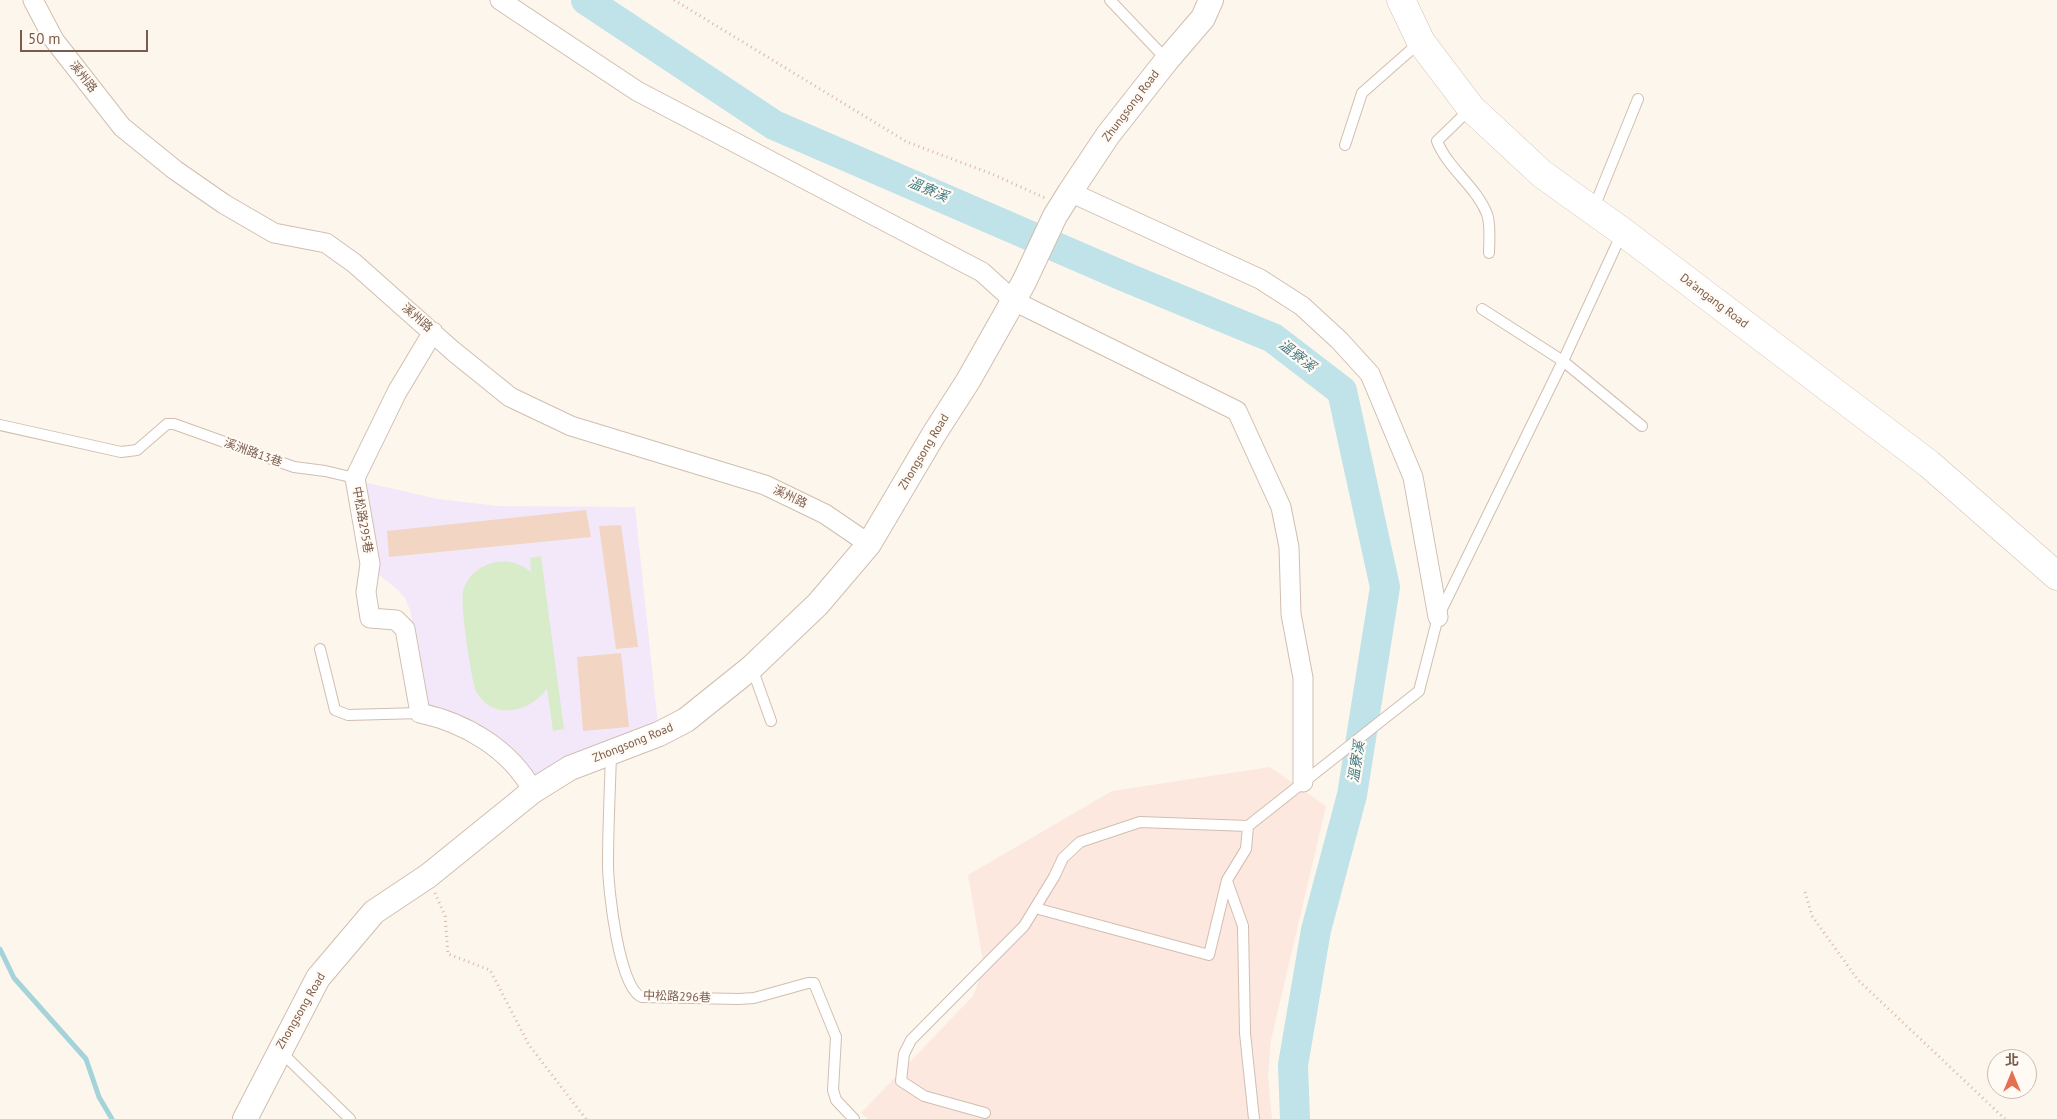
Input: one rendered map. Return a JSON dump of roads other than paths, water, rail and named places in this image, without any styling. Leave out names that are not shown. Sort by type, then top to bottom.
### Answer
[{"type":"main road","name":"Da’angang Road","points":[[1401,0],[1421,42],[1471,108],[1542,174],[1622,232],[1929,464],[2057,576]]},
{"type":"street","name":"溪州路","points":[[33,0],[54,40],[122,127],[175,170],[224,204],[274,233],[326,243],[354,263],[453,351],[510,397],[571,426],[764,485],[825,514],[869,544]]},
{"type":"street","points":[[500,0],[637,91],[1019,291],[1236,411],[1281,507],[1289,547],[1291,614],[1303,678],[1303,782]]},
{"type":"street","name":"Zhungsong Road","points":[[1019,291],[1062,204],[1108,135],[1202,18],[1211,0]]},
{"type":"street","points":[[1062,204],[1260,279],[1302,306],[1339,340],[1370,374],[1413,477],[1438,617]]},
{"type":"street","name":"Zhongsong Road","points":[[245,1119],[279,1050],[318,978],[374,912],[428,876],[532,791],[570,768],[660,734],[686,720],[752,667],[818,604],[869,544],[934,434],[968,381],[1019,291]]},
{"type":"street","points":[[355,478],[397,392],[433,332]]},
{"type":"street","name":"中松路295巷","points":[[355,478],[370,564],[366,592],[370,618],[396,620],[405,629],[420,713]]},
{"type":"street","points":[[420,713],[436,716],[470,729],[523,774],[532,791]]},
{"type":"lane","points":[[1110,0],[1167,60]]},
{"type":"lane","points":[[1345,145],[1362,92],[1421,42]]},
{"type":"lane","points":[[1592,210],[1638,99]]},
{"type":"lane","points":[[1471,108],[1437,141],[1441,152],[1474,192],[1488,216],[1489,253]]},
{"type":"lane","points":[[985,1113],[924,1096],[901,1081],[904,1054],[911,1040],[1024,926],[1054,877],[1063,858],[1080,842],[1140,822],[1248,826],[1419,691],[1438,617],[1563,361],[1622,232]]},
{"type":"lane","points":[[1482,309],[1563,361],[1642,426]]},
{"type":"lane","name":"溪洲路13巷","points":[[0,425],[120,452],[137,450],[167,424],[174,424],[294,467],[325,470],[355,478]]},
{"type":"lane","points":[[320,649],[334,710],[348,715],[420,713]]},
{"type":"lane","points":[[752,667],[771,721]]},
{"type":"lane","name":"中松路296巷","points":[[611,752],[608,865],[610,890],[621,960],[633,992],[642,997],[739,999],[754,998],[814,983],[836,1038],[832,1090],[854,1119]]},
{"type":"lane","points":[[1035,908],[1209,955],[1227,880],[1246,850],[1248,826]]},
{"type":"lane","points":[[1227,880],[1244,926],[1245,1033],[1254,1119]]},
{"type":"lane","points":[[279,1050],[350,1119]]},
{"type":"waterway","name":"溫寮溪","points":[[586,0],[774,125],[1123,276],[1273,338],[1342,391],[1385,587],[1352,795],[1316,930],[1293,1065],[1295,1119]]},
{"type":"waterway","points":[[0,949],[14,978],[86,1059],[99,1097],[112,1119]]}]
